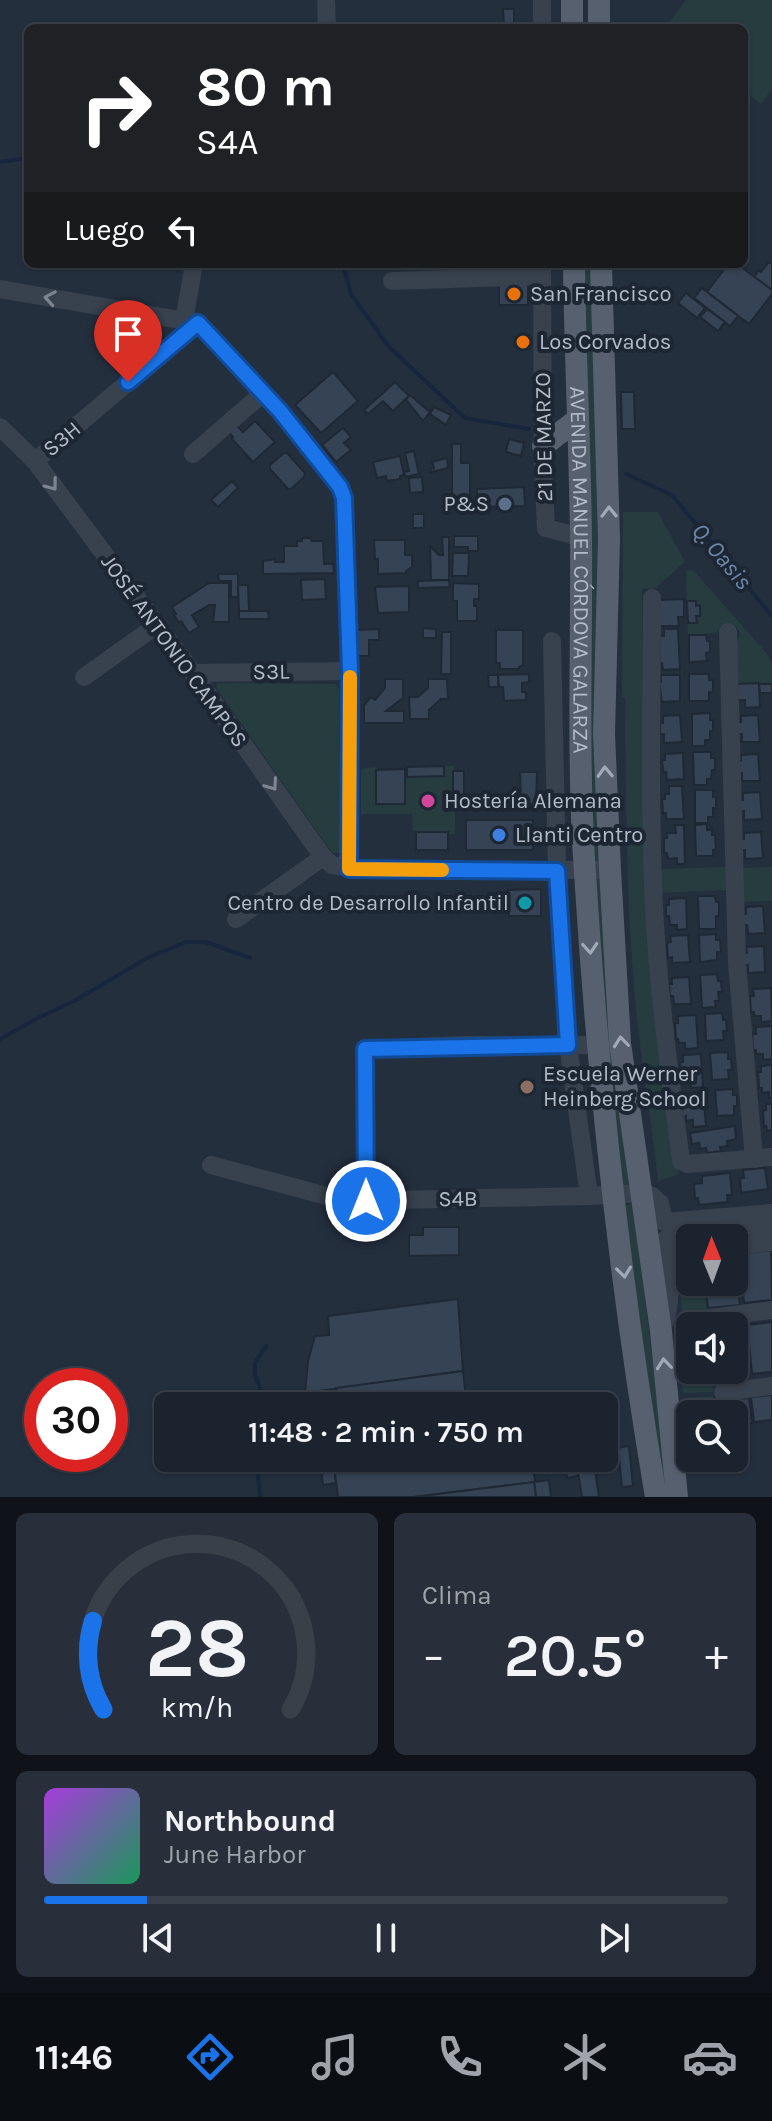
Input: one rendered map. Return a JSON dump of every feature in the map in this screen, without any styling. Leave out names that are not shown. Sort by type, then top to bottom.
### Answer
[{"type":"main road","points":[[572,0],[572,24]]},
{"type":"main road","points":[[599,0],[599,24]]},
{"type":"main road","name":"AVENIDA MANUEL CÓRDOVA GALARZA","points":[[574,268],[581,537],[584,870],[614,1195],[637,1387],[656,1497]]},
{"type":"main road","name":"AVENIDA MANUEL CÓRDOVA GALARZA","points":[[601,268],[613,440],[604,734],[620,1043],[661,1331],[677,1497]]},
{"type":"main road","points":[[543,446],[578,419]]},
{"type":"street","points":[[326,0],[327,24]]},
{"type":"street","points":[[542,0],[542,24]]},
{"type":"street","points":[[191,322],[194,268]]},
{"type":"street","points":[[392,281],[542,270]]},
{"type":"street","name":"21 DE MARZO","points":[[542,270],[546,528],[581,537]]},
{"type":"street","points":[[0,289],[191,322],[280,411],[340,487],[344,498],[350,671],[349,869],[610,870]]},
{"type":"street","points":[[543,310],[574,310]]},
{"type":"street","name":"S3H","points":[[35,461],[191,322]]},
{"type":"street","points":[[193,454],[263,393]]},
{"type":"street","name":"JOSÉ ANTONIO CAMPOS","points":[[0,427],[35,461],[193,673],[323,857],[332,865],[349,869]]},
{"type":"street","points":[[652,598],[653,886],[662,1013],[681,1161],[687,1164],[763,1158],[737,963],[728,632]]},
{"type":"street","points":[[84,677],[157,625]]},
{"type":"street","points":[[552,641],[557,871],[568,1045],[589,1196]]},
{"type":"street","name":"S3L","points":[[193,673],[350,671]]},
{"type":"street","points":[[236,919],[323,857]]},
{"type":"street","points":[[366,1201],[365,1049],[598,1045]]},
{"type":"street","name":"S4B","points":[[211,1165],[345,1201],[641,1193]]},
{"type":"street","points":[[641,1193],[652,1196],[660,1203],[665,1230],[670,1297],[661,1331]]},
{"type":"street","points":[[665,1230],[772,1213]]},
{"type":"street","points":[[665,1230],[772,1224]]},
{"type":"street","points":[[748,1245],[772,1242]]},
{"type":"street","points":[[748,1313],[772,1310]]},
{"type":"street","points":[[723,1392],[772,1386]]},
{"type":"green space","points":[[686,0],[772,0],[772,89],[761,104],[748,94],[748,24],[668,24]]},
{"type":"green space","points":[[584,268],[593,268],[602,510],[600,865],[591,865]]},
{"type":"green space","points":[[623,512],[658,512],[685,562],[655,588],[642,589],[646,813],[657,1013],[679,1174],[658,1181],[636,1010],[629,914],[625,697],[622,697]]},
{"type":"green space","points":[[693,570],[767,654],[772,664],[772,683],[733,683],[736,645],[740,634],[737,627],[728,624],[721,626],[717,632],[688,636],[686,571]]},
{"type":"green space","points":[[216,684],[336,684],[339,689],[339,853],[333,853],[325,843],[217,689]]},
{"type":"green space","points":[[444,766],[454,766],[453,796],[464,796],[464,811],[455,811],[455,834],[413,832],[412,814],[361,814],[361,770],[364,768],[377,767],[376,804],[405,804],[405,777],[443,776]]},
{"type":"green space","points":[[726,867],[727,890],[659,893],[658,869]]},
{"type":"green space","points":[[772,867],[772,901],[742,902],[741,868]]},
{"type":"green space","points":[[592,875],[603,875],[615,1072],[629,1186],[617,1187]]},
{"type":"green space","points":[[633,1204],[667,1474],[662,1497],[621,1206]]},
{"type":"green space","points":[[681,1296],[705,1296],[707,1311],[682,1312]]},
{"type":"green space","points":[[682,1384],[712,1384],[713,1392],[683,1393]]},
{"type":"green space","points":[[713,1396],[713,1400],[688,1400]]},
{"type":"building","points":[[503,9],[514,9],[514,24],[504,24]]},
{"type":"building","points":[[769,262],[772,264],[772,290],[754,277]]},
{"type":"building","points":[[725,268],[742,268],[772,290],[772,294],[749,324],[707,292]]},
{"type":"building","name":"San Francisco","points":[[499,280],[528,282],[528,305],[499,305]]},
{"type":"building","points":[[702,288],[738,316],[730,326],[694,298]]},
{"type":"building","points":[[686,293],[705,308],[697,318],[678,303]]},
{"type":"building","points":[[707,309],[725,322],[718,331],[700,317]]},
{"type":"building","name":"Los Corvados","points":[[517,336],[529,336],[529,349],[518,349]]},
{"type":"building","points":[[333,372],[358,401],[321,433],[295,405]]},
{"type":"building","points":[[395,382],[409,396],[393,411],[383,401],[368,414],[364,410]]},
{"type":"building","points":[[621,392],[634,392],[635,429],[622,429]]},
{"type":"building","points":[[410,395],[430,412],[423,421],[406,400]]},
{"type":"building","points":[[434,407],[451,415],[446,425],[430,414]]},
{"type":"building","points":[[255,421],[275,442],[253,462],[227,430],[235,424],[243,432]]},
{"type":"building","points":[[343,428],[351,437],[344,443],[351,450],[336,462],[322,445]]},
{"type":"building","points":[[509,439],[524,443],[521,456],[506,452]]},
{"type":"building","points":[[452,444],[461,444],[461,463],[470,463],[470,501],[452,501]]},
{"type":"building","points":[[414,451],[419,474],[405,477],[404,472],[409,471],[405,453]]},
{"type":"building","points":[[284,453],[305,473],[291,489],[270,469],[270,465]]},
{"type":"building","points":[[400,456],[404,475],[400,479],[387,481],[386,476],[377,478],[373,462]]},
{"type":"building","points":[[447,458],[448,468],[431,472],[430,469],[434,468],[432,462]]},
{"type":"building","points":[[422,477],[423,492],[410,493],[409,478]]},
{"type":"building","points":[[232,481],[238,488],[218,507],[211,500]]},
{"type":"building","points":[[524,487],[525,506],[477,507],[477,489]]},
{"type":"building","points":[[413,514],[424,514],[424,528],[413,528]]},
{"type":"building","points":[[454,536],[478,536],[478,551],[454,547]]},
{"type":"building","points":[[442,537],[449,537],[449,580],[431,580],[430,546],[443,555]]},
{"type":"building","points":[[302,538],[323,541],[324,564],[333,564],[334,573],[263,574],[263,561],[275,559],[275,562],[284,562],[284,546],[297,546],[297,541],[302,541]]},
{"type":"building","points":[[374,540],[405,540],[405,555],[412,555],[412,567],[406,573],[378,574]]},
{"type":"building","points":[[453,553],[469,553],[468,576],[452,576]]},
{"type":"building","points":[[218,574],[238,574],[238,597],[231,597],[231,581],[219,581]]},
{"type":"building","points":[[325,579],[326,599],[302,600],[301,580]]},
{"type":"building","points":[[449,580],[450,587],[418,588],[418,581]]},
{"type":"building","points":[[209,583],[229,583],[229,622],[213,622],[215,605],[209,605],[192,615],[199,627],[189,633],[181,621],[179,623],[172,607]]},
{"type":"building","points":[[453,583],[479,584],[479,599],[474,599],[477,621],[457,621]]},
{"type":"building","points":[[238,585],[248,585],[249,611],[239,611]]},
{"type":"building","points":[[409,586],[409,612],[378,613],[375,587]]},
{"type":"building","points":[[684,599],[684,617],[678,617],[679,626],[658,626],[658,600]]},
{"type":"building","points":[[687,601],[696,601],[696,606],[700,605],[697,623],[688,623]]},
{"type":"building","points":[[239,611],[268,611],[269,619],[239,619]]},
{"type":"building","points":[[423,628],[436,629],[436,638],[423,638]]},
{"type":"building","points":[[379,629],[379,640],[369,640],[369,656],[358,656],[357,630]]},
{"type":"building","points":[[664,629],[678,629],[680,669],[663,670],[660,663],[659,636],[664,636]]},
{"type":"building","points":[[496,630],[523,630],[523,665],[519,669],[500,669],[500,663],[496,663]]},
{"type":"building","points":[[442,632],[451,632],[451,674],[441,674]]},
{"type":"building","points":[[689,635],[706,635],[707,641],[710,641],[707,661],[689,662]]},
{"type":"building","points":[[529,674],[529,682],[522,683],[526,700],[504,701],[498,675]]},
{"type":"building","points":[[689,674],[709,674],[709,680],[713,680],[713,692],[709,692],[709,701],[689,701]]},
{"type":"building","points":[[488,675],[498,675],[498,687],[489,687]]},
{"type":"building","points":[[661,675],[680,675],[680,701],[662,702]]},
{"type":"building","points":[[385,679],[403,679],[403,698],[386,711],[404,711],[404,723],[364,723],[364,705],[371,697],[375,700],[385,688]]},
{"type":"building","points":[[428,679],[447,679],[448,699],[441,699],[429,710],[429,719],[410,719],[409,697],[418,697],[428,688]]},
{"type":"building","points":[[759,683],[760,707],[745,708],[745,700],[738,700],[735,684]]},
{"type":"building","points":[[759,684],[772,684],[772,693],[760,693]]},
{"type":"building","points":[[710,713],[713,731],[710,731],[710,740],[705,740],[705,746],[692,746],[692,714]]},
{"type":"building","points":[[680,715],[682,742],[664,743],[664,734],[660,734],[663,716]]},
{"type":"building","points":[[758,715],[760,742],[742,742],[742,734],[738,734],[741,716]]},
{"type":"building","points":[[693,752],[711,752],[711,758],[715,758],[715,770],[712,770],[711,779],[707,779],[707,785],[694,785]]},
{"type":"building","points":[[683,753],[684,779],[667,780],[662,760],[665,760],[665,754]]},
{"type":"building","points":[[758,754],[760,781],[742,781],[742,773],[738,773],[741,755]]},
{"type":"building","points":[[444,766],[444,776],[407,777],[407,767]]},
{"type":"building","points":[[405,769],[405,804],[376,804],[376,770]]},
{"type":"building","points":[[453,771],[464,771],[464,796],[453,796]]},
{"type":"building","points":[[520,772],[537,772],[536,804],[521,804]]},
{"type":"building","points":[[669,786],[682,786],[684,819],[666,819],[666,813],[663,814],[662,799],[669,794]]},
{"type":"building","points":[[695,790],[713,790],[713,797],[716,797],[716,808],[713,808],[713,817],[708,817],[708,823],[695,823]]},
{"type":"building","points":[[760,792],[762,819],[744,820],[744,811],[740,811],[743,793]]},
{"type":"building","name":"Llanti Centro","points":[[466,820],[533,820],[533,850],[466,850]]},
{"type":"building","points":[[707,824],[707,830],[712,830],[712,835],[715,835],[716,849],[713,856],[696,856],[695,825]]},
{"type":"building","points":[[675,825],[684,825],[685,864],[677,864],[677,858],[668,859],[667,853],[664,853],[664,838],[667,838],[667,833],[676,833]]},
{"type":"building","points":[[416,832],[448,832],[448,850],[416,850]]},
{"type":"building","points":[[761,832],[763,858],[745,859],[745,850],[741,851],[744,833]]},
{"type":"building","name":"Centro de Desarrollo Infantil","points":[[541,889],[541,916],[509,916],[508,890]]},
{"type":"building","points":[[698,896],[715,896],[716,902],[719,902],[716,929],[699,929]]},
{"type":"building","points":[[686,898],[687,929],[677,930],[677,925],[670,925],[669,916],[666,916],[666,905],[669,905],[669,899]]},
{"type":"building","points":[[763,906],[765,933],[748,934],[747,925],[743,925],[746,907]]},
{"type":"building","points":[[716,934],[721,952],[717,952],[717,960],[700,962],[699,935]]},
{"type":"building","points":[[688,935],[690,962],[672,963],[672,957],[668,958],[670,936]]},
{"type":"building","points":[[764,946],[765,972],[748,973],[743,953],[747,953],[746,947]]},
{"type":"building","points":[[717,974],[722,992],[718,992],[719,1001],[715,1001],[716,1007],[702,1008],[700,975]]},
{"type":"building","points":[[689,977],[691,1004],[674,1004],[669,984],[672,984],[672,978]]},
{"type":"building","points":[[771,988],[772,1021],[761,1022],[761,1016],[754,1016],[751,1012],[750,996],[754,996],[753,989]]},
{"type":"building","points":[[722,1013],[727,1031],[723,1031],[724,1040],[706,1041],[705,1014]]},
{"type":"building","points":[[696,1015],[698,1048],[685,1049],[685,1043],[679,1043],[676,1039],[675,1023],[678,1023],[678,1016]]},
{"type":"building","points":[[772,1026],[772,1059],[763,1060],[763,1054],[756,1054],[753,1050],[752,1034],[756,1034],[756,1027]]},
{"type":"building","points":[[728,1052],[732,1070],[728,1070],[729,1079],[712,1080],[710,1053]]},
{"type":"building","points":[[701,1054],[703,1087],[691,1088],[690,1082],[684,1082],[681,1078],[680,1062],[683,1062],[683,1055]]},
{"type":"building","points":[[772,1065],[772,1098],[769,1098],[769,1092],[762,1093],[762,1088],[759,1088],[758,1072],[761,1072],[761,1066]]},
{"type":"building","points":[[733,1089],[733,1095],[737,1095],[734,1115],[717,1116],[715,1090]]},
{"type":"building","points":[[703,1093],[706,1126],[693,1127],[693,1120],[686,1121],[686,1116],[683,1117],[682,1101],[686,1100],[685,1094]]},
{"type":"building","points":[[766,1104],[772,1104],[772,1130],[767,1131],[763,1111]]},
{"type":"building","points":[[735,1126],[736,1139],[727,1141],[728,1146],[720,1147],[721,1151],[707,1153],[706,1148],[700,1149],[699,1143],[692,1144],[690,1133]]},
{"type":"building","points":[[765,1168],[768,1189],[741,1193],[743,1170]]},
{"type":"building","points":[[730,1173],[732,1195],[727,1195],[728,1202],[699,1205],[698,1198],[695,1199],[694,1184],[702,1183],[702,1176]]},
{"type":"building","points":[[423,1227],[459,1227],[459,1255],[409,1256],[409,1235],[423,1235]]},
{"type":"building","points":[[771,1250],[772,1300],[744,1303],[743,1296],[748,1296],[748,1253]]},
{"type":"building","points":[[707,1296],[739,1296],[740,1305],[708,1308]]},
{"type":"building","points":[[458,1299],[463,1371],[305,1392],[308,1361],[315,1336],[329,1335],[328,1316]]},
{"type":"building","points":[[772,1322],[772,1372],[752,1374],[748,1325]]},
{"type":"building","points":[[463,1371],[465,1392],[337,1392],[336,1388]]},
{"type":"building","points":[[772,1395],[772,1420],[754,1422],[751,1397]]},
{"type":"building","points":[[749,1398],[752,1423],[748,1423],[748,1400],[729,1400]]},
{"type":"building","points":[[629,1446],[633,1486],[622,1487],[618,1448]]},
{"type":"building","points":[[322,1472],[335,1472],[336,1483],[323,1485]]},
{"type":"building","points":[[335,1472],[534,1472],[535,1482],[414,1497],[338,1497]]},
{"type":"building","points":[[566,1472],[578,1472],[578,1476],[567,1478]]},
{"type":"building","points":[[595,1472],[599,1497],[582,1497],[578,1473]]},
{"type":"building","points":[[549,1480],[551,1497],[536,1497],[534,1482]]},
{"type":"building","points":[[534,1482],[536,1497],[414,1497]]},
{"type":"waterway","points":[[0,162],[24,159]]},
{"type":"waterway","points":[[344,268],[351,294],[389,347],[465,418],[529,429]]},
{"type":"waterway","name":"Q. Oasis","points":[[626,474],[672,495],[772,616]]},
{"type":"waterway","points":[[0,1039],[76,1000],[147,958],[186,942],[206,942],[250,958]]},
{"type":"waterway","points":[[262,1392],[255,1375],[255,1363],[266,1346]]},
{"type":"waterway","points":[[259,1472],[260,1497]]},
{"type":"slow traffic","points":[[350,677],[349,869],[442,870]]},
{"type":"place","name":"San Francisco","points":[[514,294]]},
{"type":"place","name":"Los Corvados","points":[[523,342]]},
{"type":"place","name":"P&S","points":[[505,504]]},
{"type":"place","name":"Hostería Alemana","points":[[428,801]]},
{"type":"place","name":"Llanti Centro","points":[[499,835]]},
{"type":"place","name":"Centro de Desarrollo Infantil","points":[[525,903]]},
{"type":"place","name":"Escuela Werner Heinberg School","points":[[527,1087]]},
{"type":"route","points":[[128,382],[198,323],[280,411],[340,487],[344,498],[350,671],[349,869],[557,871],[568,1045],[365,1049],[366,1201]]}]
